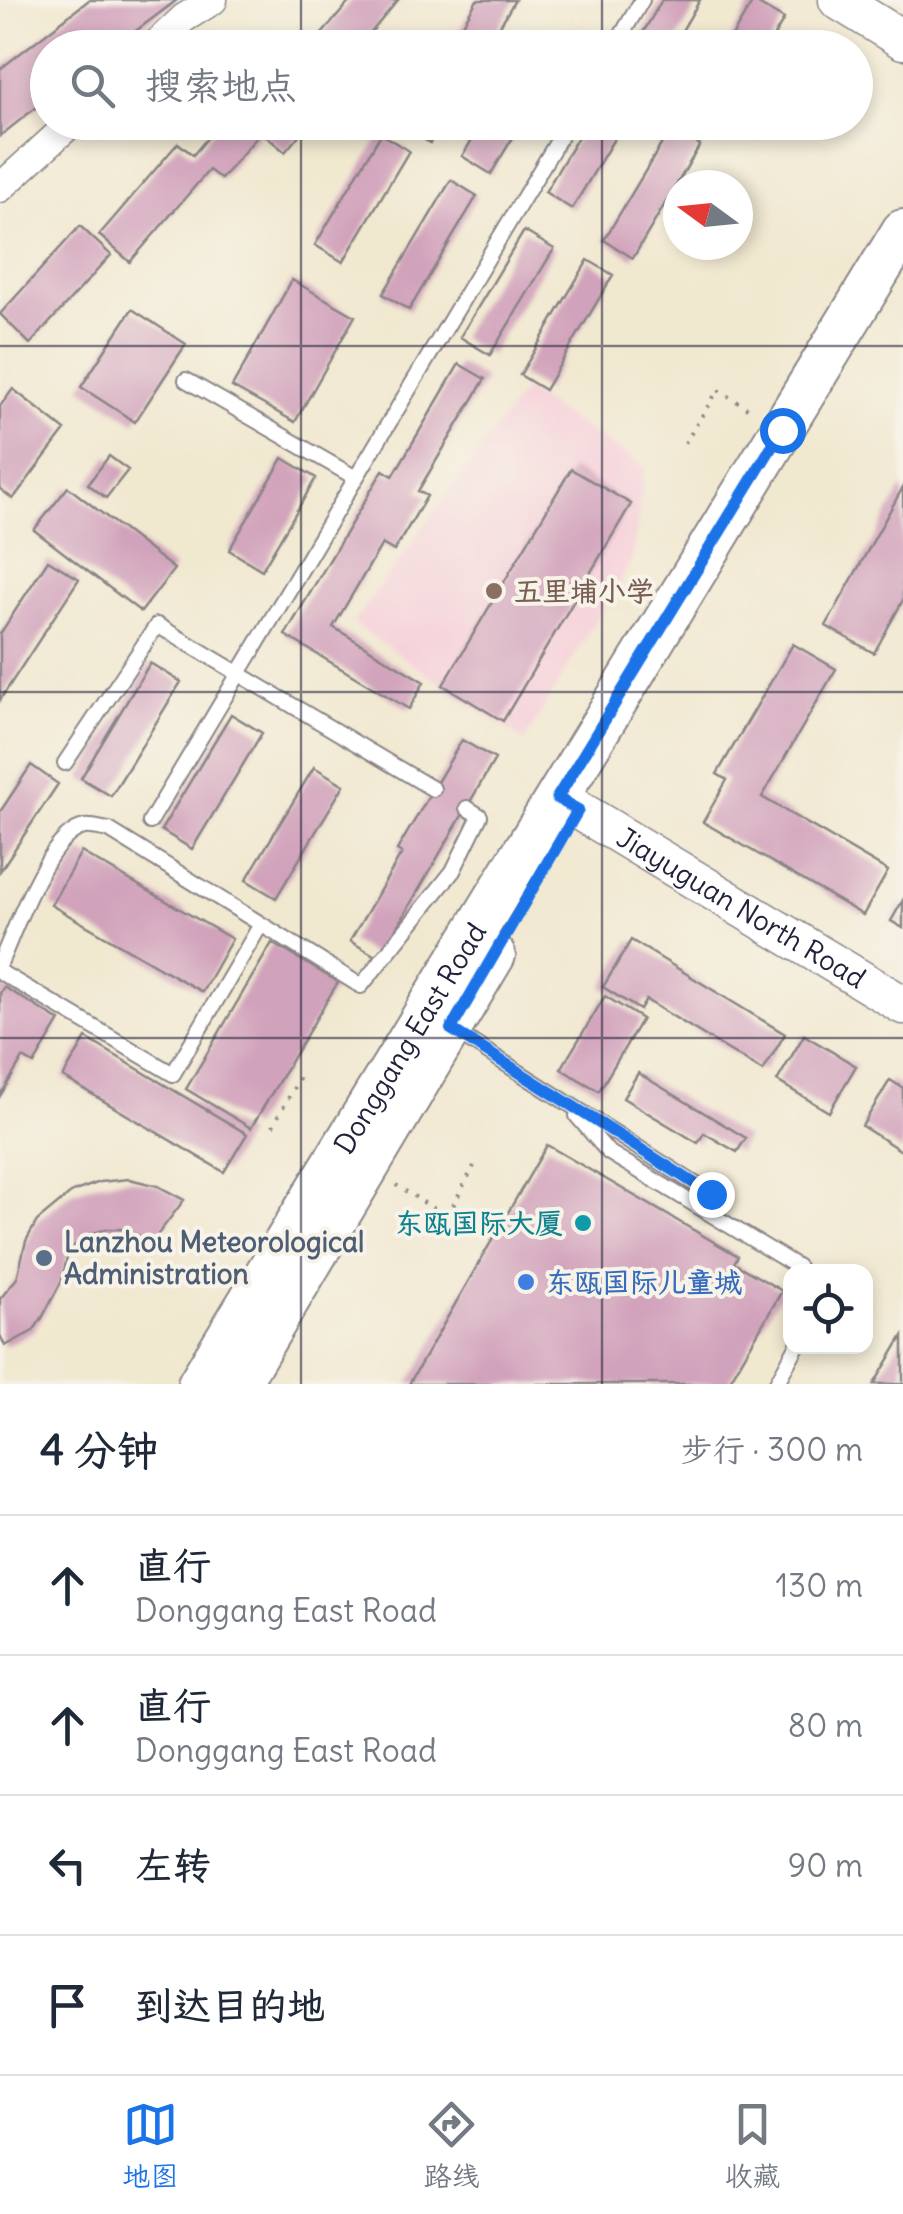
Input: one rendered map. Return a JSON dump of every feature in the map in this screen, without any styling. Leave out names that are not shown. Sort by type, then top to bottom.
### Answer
[{"type":"main road","points":[[838,0],[903,40]]},
{"type":"main road","name":"Donggang East Road","points":[[238,1384],[451,1029],[567,804],[782,430],[903,231]]},
{"type":"main road","name":"Donggang East Road","points":[[198,1384],[903,277]]},
{"type":"main road","name":"Jiayuguan North Road","points":[[567,804],[903,1005]]},
{"type":"street","points":[[171,30],[213,0]]},
{"type":"street","points":[[0,188],[52,140]]},
{"type":"lane","points":[[624,30],[642,0]]},
{"type":"lane","points":[[150,822],[558,140]]},
{"type":"lane","points":[[186,380],[356,478]]},
{"type":"lane","points":[[65,763],[157,626],[433,789]]},
{"type":"lane","points":[[0,964],[51,853],[85,827],[109,830],[362,986],[454,871],[480,816],[467,808]]},
{"type":"lane","points":[[0,972],[173,1074],[260,926]]},
{"type":"lane","points":[[451,1029],[711,1194]]},
{"type":"lane","points":[[566,1103],[608,1152],[786,1264]]},
{"type":"lane","points":[[776,1384],[793,1354]]},
{"type":"path","points":[[685,444],[718,390],[782,430]]},
{"type":"path","points":[[273,1126],[303,1071]]},
{"type":"path","points":[[366,1166],[447,1217],[476,1162]]},
{"type":"shaded area","name":"五里埔小学","points":[[524,390],[645,467],[632,560],[524,741],[353,623]]},
{"type":"building","points":[[89,0],[177,0],[137,30],[50,30]]},
{"type":"building","points":[[351,0],[398,0],[373,30],[325,30]]},
{"type":"building","points":[[477,0],[515,0],[498,30],[460,30]]},
{"type":"building","points":[[662,0],[700,0],[682,30],[644,30]]},
{"type":"building","points":[[753,1],[784,19],[778,30],[736,30]]},
{"type":"building","points":[[30,46],[30,112],[0,136],[0,69]]},
{"type":"building","points":[[206,140],[254,140],[221,179],[209,170],[130,262],[99,235],[178,143],[193,155]]},
{"type":"building","points":[[271,140],[295,140],[285,152]]},
{"type":"building","points":[[377,140],[391,140],[409,151],[343,262],[315,245]]},
{"type":"building","points":[[472,140],[511,140],[491,174],[462,156]]},
{"type":"building","points":[[576,140],[613,140],[572,209],[545,192]]},
{"type":"building","points":[[664,140],[691,140],[700,145],[685,170],[663,170],[663,207],[633,258],[604,240]]},
{"type":"building","points":[[451,180],[477,196],[409,310],[383,294]]},
{"type":"building","points":[[80,226],[111,255],[30,344],[0,314]]},
{"type":"building","points":[[524,231],[554,249],[490,355],[460,337]]},
{"type":"building","points":[[588,260],[613,275],[545,390],[520,375]]},
{"type":"building","points":[[292,280],[355,316],[295,422],[232,387]]},
{"type":"building","points":[[132,309],[186,344],[135,422],[81,387]]},
{"type":"building","points":[[459,364],[485,379],[418,491],[427,496],[394,551],[382,544],[333,627],[424,682],[409,709],[285,635],[383,470],[393,476]]},
{"type":"building","points":[[13,389],[65,430],[13,499],[0,489],[0,406]]},
{"type":"building","points":[[109,456],[128,470],[106,498],[88,484]]},
{"type":"building","points":[[283,458],[316,478],[262,570],[229,550]]},
{"type":"building","points":[[571,469],[631,504],[503,721],[443,685]]},
{"type":"building","points":[[68,487],[174,569],[141,612],[34,530]]},
{"type":"building","points":[[903,487],[903,600],[874,653],[826,626]]},
{"type":"building","points":[[48,560],[79,579],[0,700],[0,634]]},
{"type":"building","points":[[793,644],[836,669],[762,797],[888,871],[863,915],[703,822],[727,780],[717,774]]},
{"type":"building","points":[[150,663],[181,682],[111,796],[81,778]]},
{"type":"building","points":[[231,714],[262,733],[192,849],[161,830]]},
{"type":"building","points":[[462,740],[495,759],[379,958],[350,941],[402,853],[397,850]]},
{"type":"building","points":[[31,765],[58,784],[0,871],[0,812]]},
{"type":"building","points":[[314,767],[344,785],[276,898],[246,880]]},
{"type":"building","points":[[81,852],[232,939],[202,992],[51,905]]},
{"type":"building","points":[[903,900],[903,928],[891,921]]},
{"type":"building","points":[[631,940],[785,1034],[763,1071],[646,1000],[640,1010],[603,987]]},
{"type":"building","points":[[272,943],[338,982],[251,1128],[186,1089]]},
{"type":"building","points":[[4,987],[60,1021],[34,1064],[23,1058],[0,1096],[0,993]]},
{"type":"building","points":[[605,996],[642,1019],[599,1091],[561,1069]]},
{"type":"building","points":[[804,1035],[856,1066],[829,1112],[777,1081]]},
{"type":"building","points":[[86,1038],[247,1134],[224,1172],[63,1077]]},
{"type":"building","points":[[638,1073],[746,1138],[737,1152],[704,1133],[698,1143],[623,1098]]},
{"type":"building","points":[[890,1080],[903,1088],[903,1152],[862,1126]]},
{"type":"building","name":"东瓯国际儿童城","points":[[547,1145],[738,1256],[734,1263],[782,1291],[728,1384],[409,1384]]},
{"type":"building","name":"Lanzhou Meteorological Administration","points":[[129,1179],[158,1186],[184,1200],[152,1242],[123,1229],[81,1237],[68,1253],[62,1280],[33,1331],[5,1346],[0,1335],[0,1299],[17,1278],[26,1241],[37,1221],[72,1192],[100,1182]]},
{"type":"building","points":[[903,1336],[903,1384],[874,1384]]},
{"type":"place","name":"五里埔小学","points":[[494,591]]},
{"type":"place","name":"东瓯国际大厦","points":[[583,1223]]},
{"type":"place","name":"Lanzhou Meteorological Administration","points":[[44,1258]]},
{"type":"place","name":"东瓯国际儿童城","points":[[526,1282]]},
{"type":"route","points":[[711,1194],[451,1029],[578,810],[557,798],[782,430]]}]
